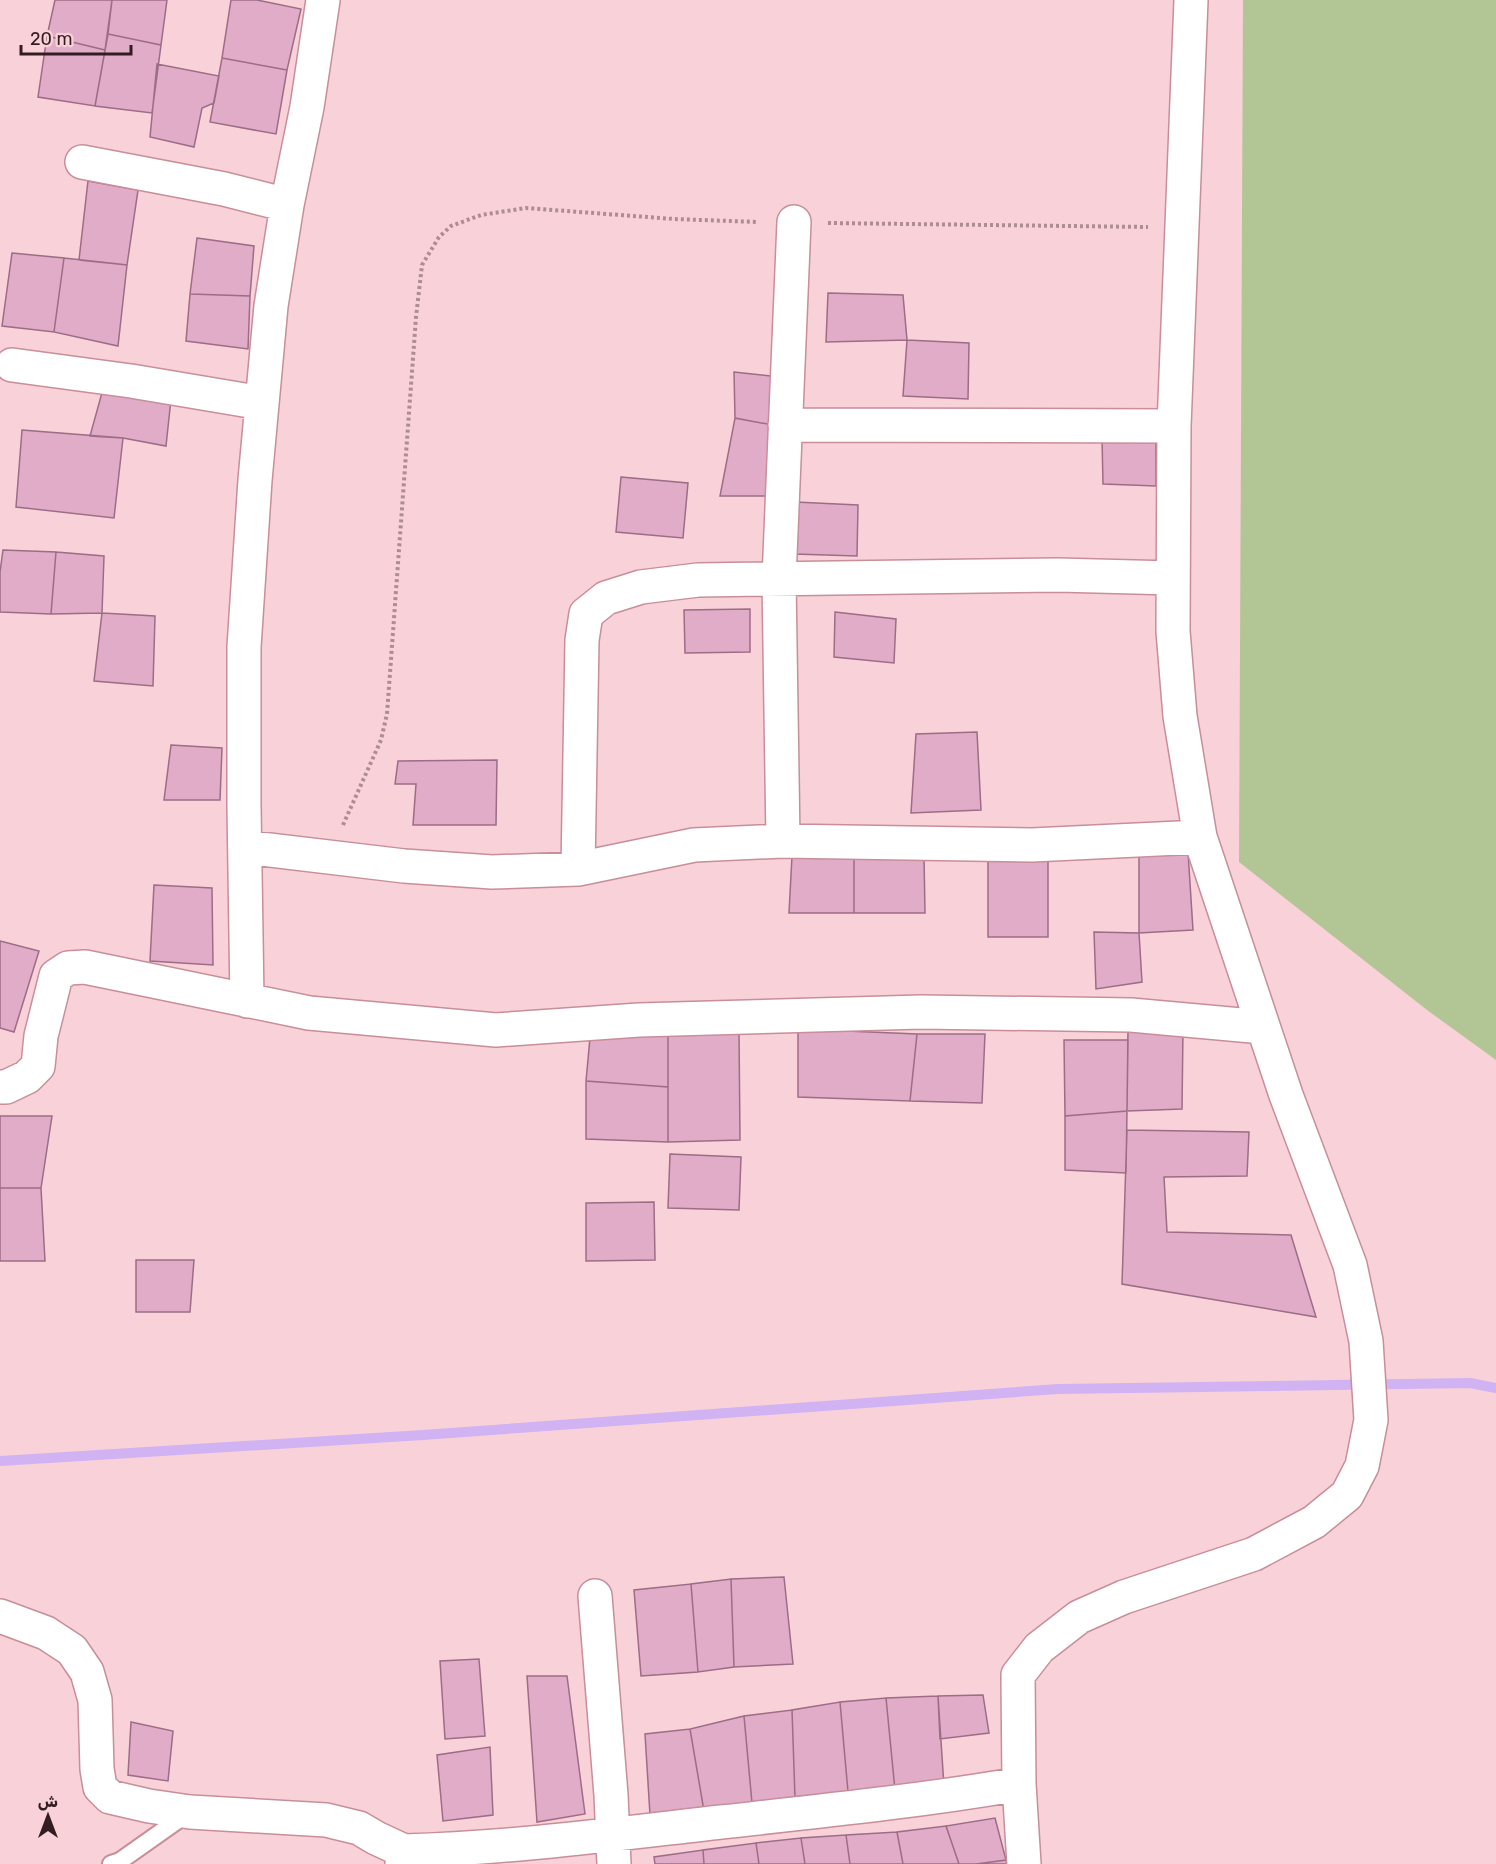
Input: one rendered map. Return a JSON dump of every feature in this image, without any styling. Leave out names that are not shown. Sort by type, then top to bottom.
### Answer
[{"type":"street","points":[[247,1001],[244,647],[262,403],[271,306],[287,205],[307,107],[322,0]]},
{"type":"street","points":[[1024,1864],[1019,1784],[1018,1675],[1039,1648],[1079,1617],[1124,1598],[1254,1554],[1314,1522],[1347,1495],[1362,1466],[1371,1420],[1366,1341],[1350,1265],[1286,1095],[1200,837],[1180,716],[1173,631],[1174,426],[1191,0]]},
{"type":"street","points":[[82,162],[224,189],[287,205]]},
{"type":"street","points":[[783,841],[778,579],[794,222]]},
{"type":"street","points":[[12,365],[132,381],[262,403]]},
{"type":"street","points":[[786,425],[1174,426]]},
{"type":"street","points":[[578,869],[582,640],[586,614],[606,598],[641,587],[698,580],[1047,575],[1173,578]]},
{"type":"street","points":[[245,847],[328,858],[492,872],[578,869],[694,845],[783,841],[1032,845],[1200,837]]},
{"type":"street","points":[[0,1087],[6,1087],[27,1077],[38,1066],[40,1036],[56,976],[68,968],[85,967],[309,1013],[496,1030],[639,1020],[921,1012],[1131,1015],[1263,1027]]},
{"type":"street","points":[[595,1596],[611,1795],[613,1849]]},
{"type":"street","points":[[0,1616],[46,1633],[72,1650],[87,1671],[94,1700],[100,1787],[110,1797],[190,1812],[326,1820],[359,1828],[403,1858],[483,1848],[613,1849],[1019,1784]]},
{"type":"lane","points":[[117,1863],[190,1812]]},
{"type":"path","points":[[328,858],[373,761],[387,714],[416,317],[422,265],[439,237],[451,226],[481,215],[526,208],[674,219],[1181,227]]},
{"type":"green space","points":[[1243,0],[1496,0],[1496,1060],[1427,1010],[1239,862]]},
{"type":"building","points":[[55,0],[112,0],[105,50],[47,36]]},
{"type":"building","points":[[112,0],[167,0],[161,45],[108,34]]},
{"type":"building","points":[[231,0],[257,0],[301,9],[287,70],[222,58]]},
{"type":"building","points":[[108,34],[161,45],[152,113],[95,106]]},
{"type":"building","points":[[47,36],[105,50],[95,106],[38,97]]},
{"type":"building","points":[[222,58],[287,70],[276,134],[210,122]]},
{"type":"building","points":[[157,64],[219,76],[214,103],[202,108],[194,147],[150,137]]},
{"type":"building","points":[[88,181],[138,190],[127,265],[79,260]]},
{"type":"building","points":[[197,238],[254,246],[250,296],[190,294]]},
{"type":"building","points":[[12,253],[64,258],[54,332],[2,326]]},
{"type":"building","points":[[64,258],[127,265],[118,346],[54,332]]},
{"type":"building","points":[[828,293],[903,295],[907,340],[826,342]]},
{"type":"building","points":[[190,294],[250,296],[248,349],[186,341]]},
{"type":"building","points":[[907,340],[969,343],[968,399],[903,396]]},
{"type":"building","points":[[734,372],[779,377],[778,426],[735,418]]},
{"type":"building","points":[[103,389],[171,399],[166,446],[123,438],[90,436]]},
{"type":"building","points":[[735,418],[778,426],[770,496],[720,496]]},
{"type":"building","points":[[22,430],[123,438],[114,518],[16,507]]},
{"type":"building","points":[[1102,438],[1156,440],[1156,486],[1103,484]]},
{"type":"building","points":[[621,477],[688,483],[683,538],[616,532]]},
{"type":"building","points":[[795,502],[858,505],[857,556],[794,554]]},
{"type":"building","points":[[3,550],[56,552],[51,614],[0,612],[0,572]]},
{"type":"building","points":[[56,552],[104,556],[102,613],[51,614]]},
{"type":"building","points":[[750,609],[750,652],[685,653],[684,610]]},
{"type":"building","points":[[835,612],[896,619],[894,663],[834,657]]},
{"type":"building","points":[[102,613],[155,616],[153,686],[94,681]]},
{"type":"building","points":[[977,732],[981,810],[911,813],[916,734]]},
{"type":"building","points":[[171,745],[222,748],[220,800],[164,800]]},
{"type":"building","points":[[497,760],[496,825],[413,825],[416,784],[395,784],[398,761]]},
{"type":"building","points":[[1139,851],[1188,852],[1193,930],[1139,933]]},
{"type":"building","points":[[792,856],[854,859],[854,913],[789,913]]},
{"type":"building","points":[[924,857],[925,913],[854,913],[854,859]]},
{"type":"building","points":[[988,858],[1048,858],[1048,937],[988,937]]},
{"type":"building","points":[[154,885],[212,888],[213,965],[150,961]]},
{"type":"building","points":[[1094,932],[1139,933],[1142,982],[1096,989]]},
{"type":"building","points":[[0,941],[39,951],[14,1032],[0,1028]]},
{"type":"building","points":[[1128,1028],[1183,1030],[1182,1109],[1127,1111]]},
{"type":"building","points":[[798,1029],[917,1034],[910,1101],[798,1097]]},
{"type":"building","points":[[739,1030],[740,1140],[668,1142],[668,1032]]},
{"type":"building","points":[[668,1032],[668,1087],[586,1081],[590,1038]]},
{"type":"building","points":[[917,1034],[985,1034],[982,1103],[910,1101]]},
{"type":"building","points":[[1064,1040],[1128,1040],[1127,1111],[1065,1116]]},
{"type":"building","points":[[586,1081],[668,1087],[668,1142],[586,1139]]},
{"type":"building","points":[[1127,1111],[1126,1173],[1065,1170],[1065,1116]]},
{"type":"building","points":[[0,1116],[52,1116],[41,1188],[0,1188]]},
{"type":"building","points":[[1127,1130],[1249,1132],[1247,1176],[1164,1177],[1167,1232],[1291,1235],[1316,1317],[1122,1284]]},
{"type":"building","points":[[670,1154],[741,1157],[739,1210],[668,1208]]},
{"type":"building","points":[[0,1188],[41,1188],[45,1261],[0,1261]]},
{"type":"building","points":[[654,1202],[655,1260],[586,1261],[586,1203]]},
{"type":"building","points":[[136,1260],[194,1260],[190,1312],[136,1312]]},
{"type":"building","points":[[784,1577],[793,1664],[734,1667],[731,1579]]},
{"type":"building","points":[[731,1579],[734,1667],[698,1672],[691,1584]]},
{"type":"building","points":[[691,1584],[698,1672],[641,1676],[634,1590]]},
{"type":"building","points":[[479,1659],[485,1736],[445,1739],[440,1661]]},
{"type":"building","points":[[527,1676],[567,1676],[585,1814],[537,1822]]},
{"type":"building","points":[[983,1695],[989,1733],[940,1739],[938,1696]]},
{"type":"building","points":[[938,1696],[944,1786],[895,1790],[886,1698]]},
{"type":"building","points":[[886,1698],[895,1790],[848,1792],[840,1702]]},
{"type":"building","points":[[840,1702],[848,1792],[795,1798],[792,1710]]},
{"type":"building","points":[[792,1710],[795,1798],[752,1803],[744,1716]]},
{"type":"building","points":[[744,1716],[752,1803],[704,1811],[690,1729]]},
{"type":"building","points":[[131,1722],[173,1731],[168,1781],[128,1775]]},
{"type":"building","points":[[690,1729],[704,1811],[650,1815],[645,1734]]},
{"type":"building","points":[[490,1747],[493,1815],[443,1821],[437,1755]]},
{"type":"building","points":[[995,1818],[1006,1860],[959,1864],[946,1826]]},
{"type":"building","points":[[946,1826],[959,1864],[903,1864],[897,1832]]},
{"type":"building","points":[[897,1832],[903,1864],[850,1864],[846,1835]]},
{"type":"building","points":[[846,1835],[850,1864],[805,1864],[801,1838]]},
{"type":"building","points":[[801,1838],[805,1864],[759,1864],[756,1843]]},
{"type":"building","points":[[756,1843],[759,1864],[704,1864],[703,1850]]},
{"type":"building","points":[[703,1850],[704,1864],[655,1864],[654,1857]]},
{"type":"building","points":[[1006,1860],[1007,1864],[976,1864]]},
{"type":"waterway","points":[[0,1461],[423,1435],[1058,1389],[1470,1383],[1496,1388]]}]
